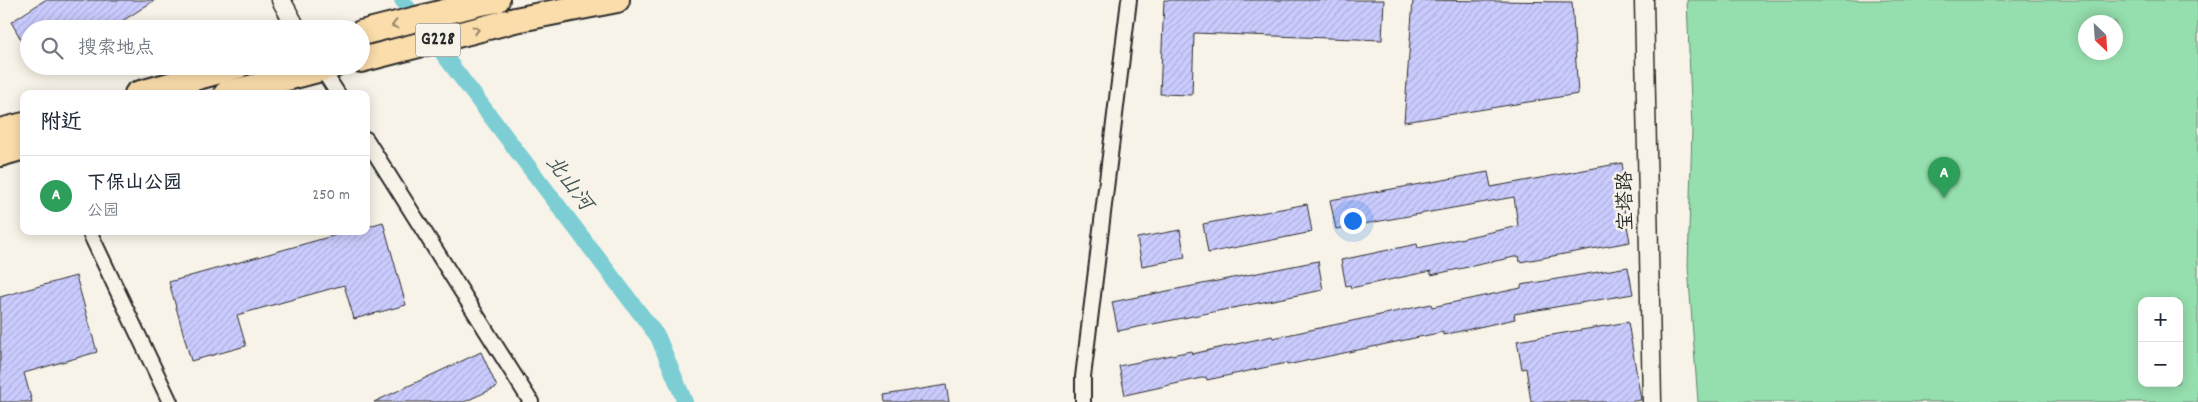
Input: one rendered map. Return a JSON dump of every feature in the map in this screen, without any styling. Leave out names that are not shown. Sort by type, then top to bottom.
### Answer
[{"type":"highway","name":"G228","points":[[370,58],[515,20],[617,0]]},
{"type":"highway","name":"G228","points":[[370,31],[486,2]]},
{"type":"highway","points":[[151,90],[206,75]]},
{"type":"highway","points":[[241,90],[296,75]]},
{"type":"highway","points":[[0,131],[20,126]]},
{"type":"highway","points":[[0,154],[20,148]]},
{"type":"street","points":[[281,0],[292,20]]},
{"type":"street","points":[[1084,402],[1084,367],[1129,0]]},
{"type":"street","name":"宝塔路","points":[[1644,0],[1652,402]]},
{"type":"street","points":[[329,75],[336,90]]},
{"type":"street","points":[[370,145],[531,402]]},
{"type":"street","points":[[91,235],[170,402]]},
{"type":"green space","points":[[1687,0],[2198,0],[2198,402],[1698,402],[1688,267],[1692,129]]},
{"type":"building","points":[[45,0],[155,0],[124,20],[20,20],[20,38],[11,22]]},
{"type":"building","points":[[1164,0],[1384,0],[1382,40],[1194,33],[1192,95],[1160,94]]},
{"type":"building","points":[[1413,0],[1572,2],[1578,94],[1404,122]]},
{"type":"building","points":[[1622,163],[1626,191],[1621,192],[1630,242],[1520,262],[1519,256],[1431,275],[1431,271],[1351,288],[1350,285],[1346,286],[1341,260],[1417,244],[1418,248],[1518,226],[1514,197],[1336,229],[1330,200],[1488,172],[1491,187]]},
{"type":"building","points":[[1307,204],[1312,232],[1208,253],[1203,224]]},
{"type":"building","points":[[383,222],[406,305],[354,319],[344,285],[237,315],[246,346],[191,361],[169,282],[336,235],[370,235],[370,226]]},
{"type":"building","points":[[1180,230],[1185,258],[1142,266],[1137,238]]},
{"type":"building","points":[[1318,261],[1323,290],[1118,331],[1112,302]]},
{"type":"building","points":[[1628,267],[1633,294],[1514,314],[1515,319],[1443,335],[1443,332],[1287,365],[1286,363],[1207,380],[1206,377],[1125,395],[1119,366],[1191,351],[1192,354],[1272,336],[1273,338],[1431,304],[1432,307],[1521,288],[1521,285]]},
{"type":"building","points":[[76,276],[97,352],[24,373],[32,402],[0,402],[0,297]]},
{"type":"building","points":[[1628,322],[1641,400],[1628,402],[1531,402],[1526,368],[1522,369],[1517,341]]},
{"type":"building","points":[[481,352],[497,387],[464,402],[374,402]]},
{"type":"building","points":[[946,385],[949,402],[885,402],[884,395]]},
{"type":"waterway","name":"北山河","points":[[402,0],[658,337],[685,402]]},
{"type":"place","name":"下保山公园","points":[[1944,198]]}]
